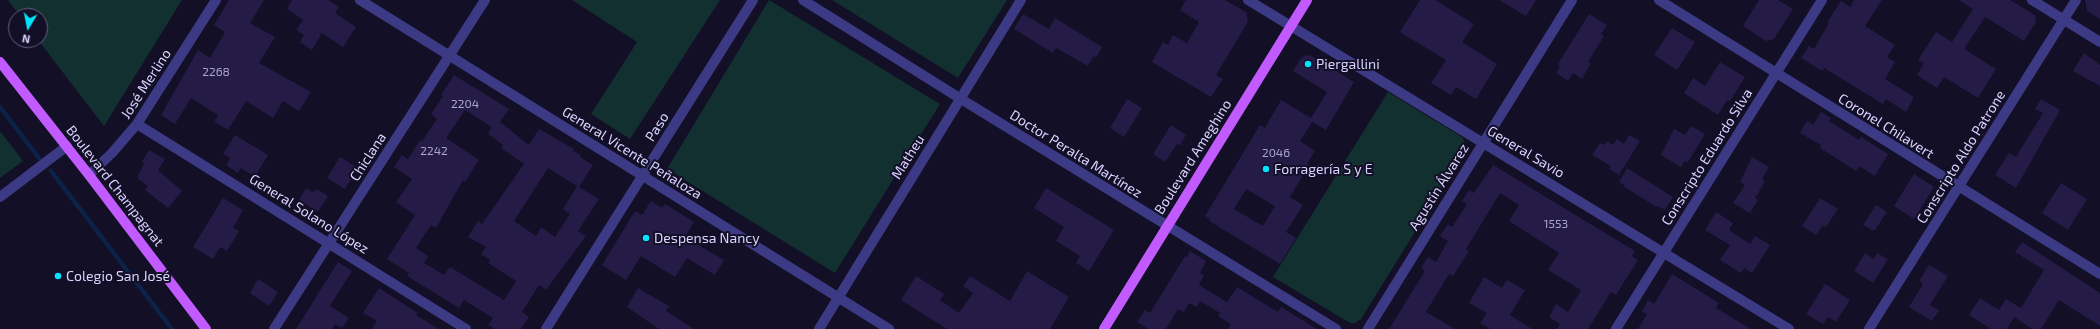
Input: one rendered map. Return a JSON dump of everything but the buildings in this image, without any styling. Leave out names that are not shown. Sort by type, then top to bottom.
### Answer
[{"type":"main road","name":"Boulevard Ameghino","points":[[1104,329],[1307,0]]},
{"type":"main road","name":"Boulevard Champagnat","points":[[0,62],[67,146],[206,329]]},
{"type":"street","name":"José Merlino","points":[[89,175],[112,154],[137,124],[216,0]]},
{"type":"street","name":"General Vicente Peñaloza","points":[[360,0],[889,329]]},
{"type":"street","name":"Chiclana","points":[[274,329],[486,0]]},
{"type":"street","name":"Paso","points":[[546,329],[753,0]]},
{"type":"street","name":"Doctor Peralta Martínez","points":[[803,0],[961,99],[1336,329]]},
{"type":"street","name":"Matheu","points":[[819,329],[1022,0]]},
{"type":"street","name":"General Savio","points":[[1248,0],[1789,329]]},
{"type":"street","name":"Agustín Álvarez","points":[[1368,329],[1572,0]]},
{"type":"street","name":"Coronel Chilavert","points":[[1659,0],[1958,188],[2100,274]]},
{"type":"street","name":"Conscripto Eduardo Silva","points":[[1616,329],[1822,0]]},
{"type":"street","points":[[2032,0],[2100,42]]},
{"type":"street","name":"Conscripto Aldo Patrone","points":[[1869,329],[2076,0]]},
{"type":"street","name":"General Solano López","points":[[137,124],[466,329]]},
{"type":"street","points":[[0,197],[67,146]]},
{"type":"green space","points":[[8,0],[182,0],[104,126],[44,48],[48,48],[48,8],[14,8]]},
{"type":"green space","points":[[572,0],[720,0],[630,139],[591,114],[637,42]]},
{"type":"green space","points":[[769,0],[940,104],[835,273],[667,169]]},
{"type":"green space","points":[[832,0],[1007,0],[958,78]]},
{"type":"green space","points":[[1388,92],[1462,137],[1467,148],[1361,319],[1355,323],[1350,323],[1273,277]]},
{"type":"green space","points":[[0,131],[23,161],[0,178]]},
{"type":"waterway","points":[[0,107],[39,158]]},
{"type":"waterway","points":[[51,171],[172,329]]},
{"type":"place","name":"Piergallini","points":[[1308,64]]},
{"type":"place","name":"Forragería S y E","points":[[1266,169]]},
{"type":"place","name":"Despensa Nancy","points":[[646,238]]},
{"type":"place","name":"Colegio San José","points":[[58,276]]}]
